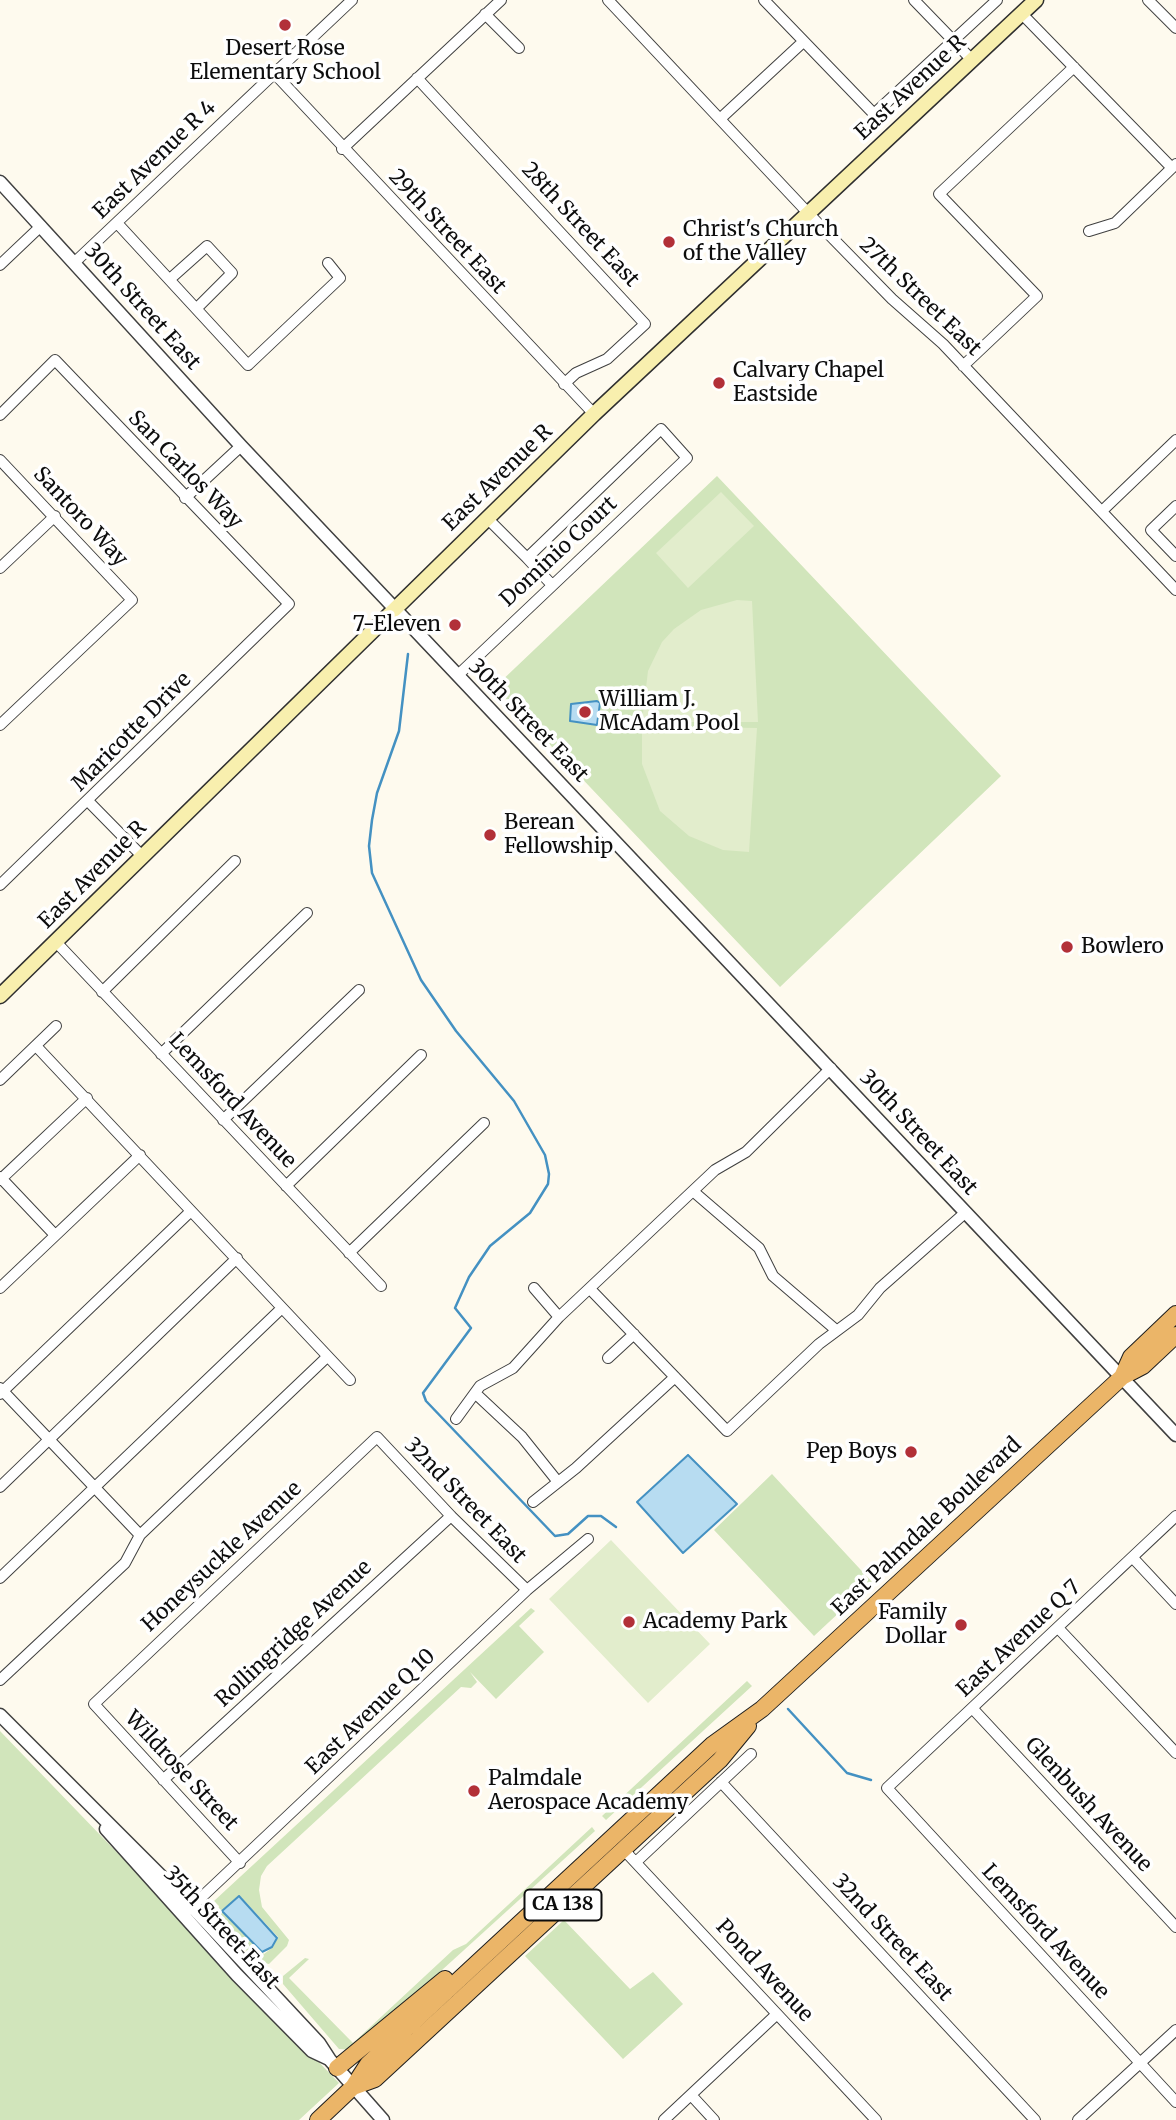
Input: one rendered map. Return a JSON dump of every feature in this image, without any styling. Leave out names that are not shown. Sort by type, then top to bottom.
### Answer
[{"type":"highway","name":"East Palmdale Boulevard","points":[[1122,1377],[1131,1357],[1176,1314]]},
{"type":"highway","name":"East Palmdale Boulevard","points":[[318,2120],[354,2087],[368,2064],[707,1749],[762,1709],[1122,1377],[1143,1366],[1176,1335]]},
{"type":"highway","name":"East Palmdale Boulevard","points":[[354,2087],[375,2079],[720,1760],[762,1709]]},
{"type":"highway","points":[[605,1830],[673,1768],[707,1749]]},
{"type":"highway","points":[[333,2064],[486,1944],[506,1936]]},
{"type":"main road","name":"East Avenue R","points":[[0,996],[594,414],[1036,0]]},
{"type":"street","name":"East Avenue R 4","points":[[75,262],[352,0]]},
{"type":"street","points":[[342,149],[500,0]]},
{"type":"street","name":"27th Street East","points":[[608,0],[809,214],[963,366],[1176,590]]},
{"type":"street","points":[[764,0],[874,114],[997,0]]},
{"type":"street","points":[[914,0],[972,60]]},
{"type":"street","points":[[1148,0],[1176,29]]},
{"type":"street","points":[[1022,13],[1174,166],[1115,223],[1089,231]]},
{"type":"street","points":[[485,14],[519,48]]},
{"type":"street","points":[[721,118],[803,41]]},
{"type":"street","points":[[963,366],[1037,296],[939,194],[1074,67]]},
{"type":"street","name":"29th Street East","points":[[274,74],[594,414]]},
{"type":"street","name":"28th Street East","points":[[417,78],[645,324],[607,359],[576,373],[564,384]]},
{"type":"street","name":"30th Street East","points":[[0,182],[241,446],[1176,1436]]},
{"type":"street","points":[[117,223],[248,365],[340,278],[328,263]]},
{"type":"street","points":[[0,265],[41,226]]},
{"type":"street","points":[[170,279],[206,246],[215,255],[232,274],[197,307]]},
{"type":"street","name":"San Carlos Way","points":[[0,415],[55,360],[289,604]]},
{"type":"street","name":"Dominio Court","points":[[458,675],[687,458],[661,429],[527,558]]},
{"type":"street","points":[[1102,511],[1176,440]]},
{"type":"street","points":[[185,498],[241,446]]},
{"type":"street","name":"Santoro Way","points":[[0,460],[132,600],[0,725]]},
{"type":"street","points":[[1176,506],[1151,530],[1176,556]]},
{"type":"street","points":[[0,568],[55,516]]},
{"type":"street","points":[[487,518],[552,585]]},
{"type":"street","name":"Maricotte Drive","points":[[0,885],[89,802],[289,604]]},
{"type":"street","points":[[89,802],[142,856]]},
{"type":"street","points":[[102,992],[235,861]]},
{"type":"street","points":[[161,1054],[307,913]]},
{"type":"street","name":"Lemsford Avenue","points":[[56,942],[381,1286]]},
{"type":"street","points":[[223,1120],[359,990]]},
{"type":"street","points":[[0,1080],[56,1026]]},
{"type":"street","points":[[36,1046],[350,1380]]},
{"type":"street","points":[[286,1186],[421,1055]]},
{"type":"street","points":[[456,1419],[480,1386],[513,1368],[559,1317],[591,1290],[715,1170],[746,1152],[831,1068]]},
{"type":"street","points":[[55,1235],[1,1179],[86,1098]]},
{"type":"street","points":[[349,1253],[484,1123]]},
{"type":"street","points":[[0,1288],[140,1155]]},
{"type":"street","points":[[694,1192],[760,1248],[773,1276],[836,1330]]},
{"type":"street","points":[[140,1535],[1,1391],[191,1211]]},
{"type":"street","points":[[591,1290],[727,1430],[836,1330],[858,1315],[880,1288],[966,1213]]},
{"type":"street","points":[[0,1487],[237,1258]]},
{"type":"street","points":[[534,1288],[559,1317]]},
{"type":"street","points":[[0,1578],[282,1308]]},
{"type":"street","points":[[608,1358],[634,1335]]},
{"type":"street","points":[[0,1681],[125,1563],[140,1535],[327,1357]]},
{"type":"street","points":[[533,1502],[675,1377]]},
{"type":"street","points":[[475,1393],[522,1437],[558,1482]]},
{"type":"street","name":"32nd Street East","points":[[377,1437],[450,1516],[527,1590]]},
{"type":"street","name":"Honeysuckle Avenue","points":[[94,1704],[377,1437]]},
{"type":"street","name":"Rollingridge Avenue","points":[[163,1780],[450,1516]]},
{"type":"street","name":"East Avenue Q 7","points":[[887,1788],[1176,1516]]},
{"type":"street","name":"East Avenue Q 10","points":[[187,1912],[527,1590],[588,1539]]},
{"type":"street","points":[[1133,1558],[1176,1604]]},
{"type":"street","points":[[1059,1629],[1176,1753]]},
{"type":"street","name":"Wildrose Street","points":[[94,1704],[240,1863]]},
{"type":"street","name":"Glenbush Avenue","points":[[972,1709],[1176,1927]]},
{"type":"street","name":"35th Street East","points":[[0,1715],[94,1811],[117,1845],[261,1981],[319,2043],[333,2064],[383,2120]]},
{"type":"street","points":[[636,1862],[751,1754]]},
{"type":"street","name":"32nd Street East","points":[[721,1782],[1035,2120]]},
{"type":"street","name":"Lemsford Avenue","points":[[887,1788],[1176,2102]]},
{"type":"street","name":"Pond Avenue","points":[[623,1849],[876,2120]]},
{"type":"street","name":"35th Street East","points":[[187,1912],[205,1940],[312,2051],[333,2064]]},
{"type":"street","points":[[205,1940],[214,1944],[253,1983],[261,1981]]},
{"type":"street","points":[[664,2120],[777,2014]]},
{"type":"street","points":[[1078,2120],[1176,2030]]},
{"type":"street","points":[[691,2095],[714,2120]]},
{"type":"green space","points":[[717,476],[1001,776],[780,987],[495,687]]},
{"type":"green space","points":[[721,492],[754,526],[688,588],[656,553]]},
{"type":"green space","points":[[737,600],[752,601],[758,722],[642,722],[648,671],[662,642],[674,629],[701,610]]},
{"type":"green space","points":[[642,726],[757,728],[749,852],[723,850],[689,836],[660,811],[642,764]]},
{"type":"green space","points":[[772,1474],[872,1582],[814,1636],[714,1530]]},
{"type":"green space","name":"Academy Park","points":[[611,1540],[710,1644],[648,1703],[549,1599]]},
{"type":"green space","points":[[531,1608],[535,1611],[519,1626],[544,1652],[496,1699],[470,1672],[477,1682],[471,1688],[461,1687],[267,1866],[261,1876],[259,1890],[262,1907],[289,1940],[287,1946],[269,1964],[255,1961],[218,1916],[219,1906],[214,1901]],"holes":[[[240,1896],[278,1937],[273,1947],[264,1954],[223,1912]]]},
{"type":"green space","points":[[747,1681],[752,1686],[606,1820],[602,1816]]},
{"type":"green space","points":[[0,1731],[339,2083],[299,2120],[0,2120]]},
{"type":"green space","points":[[592,1827],[595,1831],[354,2050],[339,2049],[283,1984],[283,1976],[305,1958],[309,1959],[289,1978],[353,2043],[453,1950],[466,1944]]},
{"type":"green space","points":[[564,1920],[630,1989],[653,1972],[683,2004],[623,2059],[525,1956]]},
{"type":"water","name":"William J. McAdam Pool","points":[[597,701],[600,703],[597,725],[570,721],[571,704]]},
{"type":"water","points":[[688,1455],[737,1504],[683,1553],[637,1502]]},
{"type":"water","points":[[239,1896],[277,1938],[272,1947],[262,1952],[222,1911]]},
{"type":"waterway","points":[[408,654],[399,731],[377,793],[372,820],[369,846],[372,873],[421,980],[456,1031],[514,1101],[545,1155],[549,1174],[548,1184],[530,1213],[490,1246],[469,1277],[455,1308],[471,1328],[423,1393],[426,1401],[555,1536],[568,1534],[588,1516],[601,1516],[616,1527]]},
{"type":"waterway","points":[[788,1709],[847,1773],[871,1780]]},
{"type":"place","name":"Desert Rose Elementary School","points":[[285,25]]},
{"type":"place","name":"Christ's Church of the Valley","points":[[669,242]]},
{"type":"place","name":"Calvary Chapel Eastside","points":[[719,383]]},
{"type":"place","name":"7-Eleven","points":[[455,625]]},
{"type":"place","name":"William J. McAdam Pool","points":[[585,712]]},
{"type":"place","name":"Berean Fellowship","points":[[490,835]]},
{"type":"place","name":"Bowlero","points":[[1067,947]]},
{"type":"place","name":"Pep Boys","points":[[911,1452]]},
{"type":"place","name":"Academy Park","points":[[629,1622]]},
{"type":"place","name":"Family Dollar","points":[[961,1625]]},
{"type":"place","name":"Palmdale Aerospace Academy","points":[[474,1791]]}]
